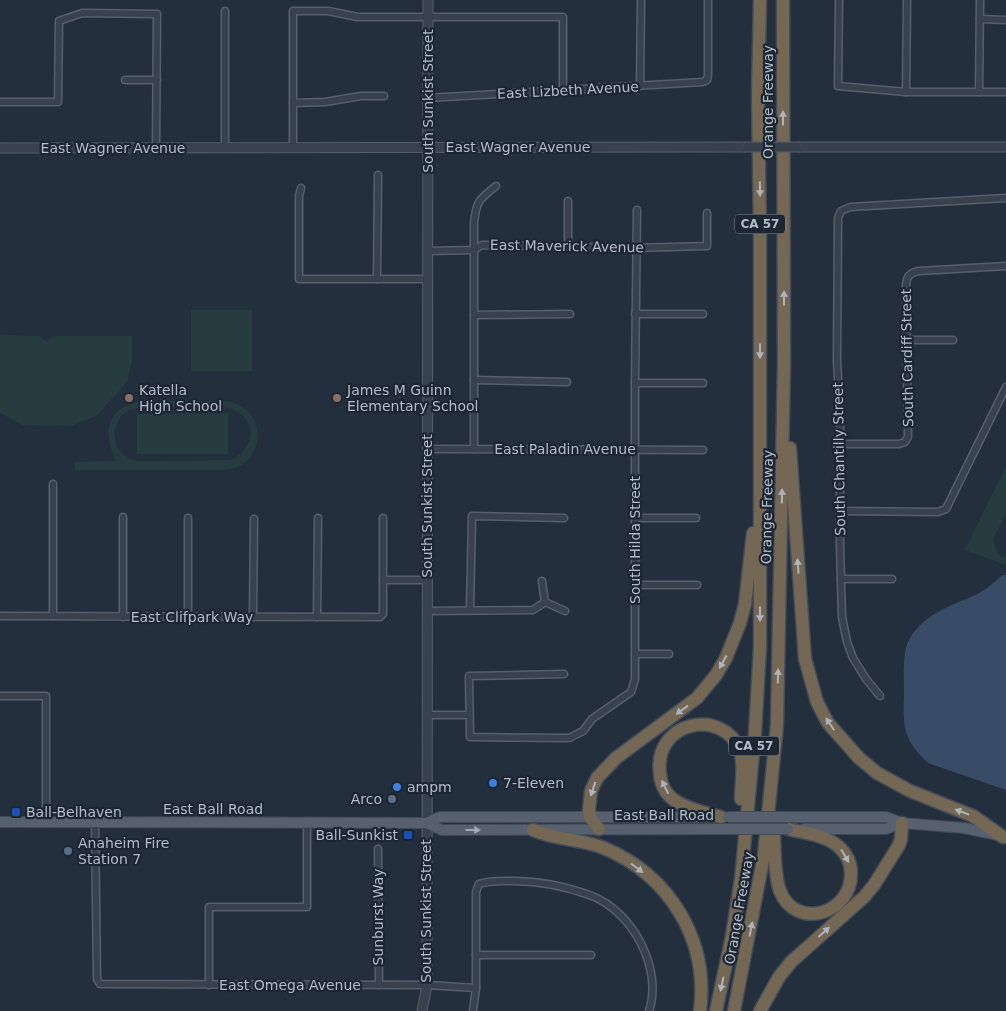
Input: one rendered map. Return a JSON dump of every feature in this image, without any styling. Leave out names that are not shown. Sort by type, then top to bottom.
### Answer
[{"type":"highway","name":"Orange Freeway","points":[[716,1011],[732,936],[741,879],[755,733],[760,647],[760,232],[758,95],[760,0]]},
{"type":"highway","name":"Orange Freeway","points":[[734,1011],[764,856],[777,725],[784,364],[783,0]]},
{"type":"highway","points":[[784,364],[805,659],[817,702],[828,723],[843,742],[877,773],[910,791],[973,816],[1005,838]]},
{"type":"highway","points":[[599,829],[590,817],[591,791],[593,784],[602,771],[616,758],[689,705],[716,675],[726,658],[740,623],[744,604],[759,478]]},
{"type":"highway","points":[[725,821],[676,802],[664,788],[659,768],[661,751],[670,738],[686,727],[702,725],[720,729],[729,736],[740,750],[742,761],[741,879]]},
{"type":"highway","points":[[777,725],[774,838],[780,891],[787,902],[804,912],[817,914],[831,909],[843,900],[848,893],[851,871],[847,858],[839,847],[827,838],[788,823]]},
{"type":"highway","points":[[760,1011],[779,977],[791,962],[864,897],[874,885],[899,845],[902,823]]},
{"type":"highway","points":[[533,830],[547,836],[604,848],[625,859],[661,886],[672,900],[691,934],[701,971],[702,998],[700,1011]]},
{"type":"main road","name":"East Ball Road","points":[[0,822],[426,823],[440,817],[590,817],[788,823],[886,829],[902,823],[964,828],[1005,838]]},
{"type":"main road","name":"East Ball Road","points":[[426,823],[442,830],[533,830],[599,829],[725,821]]},
{"type":"street","name":"South Sunkist Street","points":[[422,1011],[427,985],[428,0]]},
{"type":"street","points":[[640,0],[640,86]]},
{"type":"street","name":"East Lizbeth Avenue","points":[[428,98],[640,86],[707,80],[708,0]]},
{"type":"street","points":[[839,0],[838,86],[906,92],[1006,92]]},
{"type":"street","points":[[906,92],[907,0]]},
{"type":"street","points":[[979,92],[980,0]]},
{"type":"street","points":[[225,147],[226,11]]},
{"type":"street","points":[[293,147],[293,11],[328,12],[358,17],[563,17],[562,90]]},
{"type":"street","points":[[0,102],[58,102],[59,21],[82,13],[157,14],[156,148]]},
{"type":"street","points":[[980,19],[1006,20]]},
{"type":"street","points":[[125,80],[157,80]]},
{"type":"street","points":[[293,103],[324,102],[361,96],[384,96]]},
{"type":"street","name":"East Wagner Avenue","points":[[0,148],[1006,147]]},
{"type":"street","points":[[377,279],[378,175]]},
{"type":"street","points":[[474,449],[474,250],[476,206],[496,186]]},
{"type":"street","points":[[301,188],[299,196],[299,279],[428,279]]},
{"type":"street","name":"South Chantilly Street","points":[[880,696],[861,672],[847,642],[842,617],[837,360],[837,221],[841,211],[850,207],[1006,198]]},
{"type":"street","points":[[568,201],[568,246]]},
{"type":"street","name":"South Hilda Street","points":[[469,715],[470,737],[569,738],[583,731],[592,719],[631,692],[635,679],[634,383],[637,210]]},
{"type":"street","name":"East Maverick Avenue","points":[[428,251],[474,250],[482,245],[635,248],[707,246],[707,213]]},
{"type":"street","name":"South Cardiff Street","points":[[840,444],[896,444],[906,441],[909,430],[906,340],[906,282],[908,276],[918,271],[1006,266]]},
{"type":"street","points":[[474,315],[570,314]]},
{"type":"street","points":[[635,314],[703,314]]},
{"type":"street","points":[[906,340],[953,340]]},
{"type":"street","points":[[474,380],[567,382]]},
{"type":"street","points":[[634,383],[703,383]]},
{"type":"street","points":[[840,511],[935,512],[944,510],[950,504],[1006,387]]},
{"type":"street","name":"East Paladin Avenue","points":[[428,448],[702,450]]},
{"type":"street","points":[[53,484],[53,616]]},
{"type":"street","points":[[470,610],[472,516],[564,518]]},
{"type":"street","points":[[123,517],[123,616]]},
{"type":"street","points":[[188,518],[188,617]]},
{"type":"street","points":[[317,617],[318,518]]},
{"type":"street","points":[[383,518],[383,580],[427,580]]},
{"type":"street","points":[[634,518],[696,518]]},
{"type":"street","points":[[253,617],[254,519]]},
{"type":"street","points":[[841,579],[892,578]]},
{"type":"street","name":"East Clifpark Way","points":[[0,616],[380,617],[383,614],[383,580]]},
{"type":"street","points":[[542,581],[545,602]]},
{"type":"street","points":[[635,585],[697,585]]},
{"type":"street","points":[[427,611],[533,610],[545,602]]},
{"type":"street","points":[[545,602],[565,611]]},
{"type":"street","points":[[635,654],[669,654]]},
{"type":"street","points":[[427,715],[469,715],[469,676],[564,674]]},
{"type":"street","points":[[0,696],[46,696],[46,822]]},
{"type":"street","name":"East Omega Avenue","points":[[96,822],[97,979],[100,984],[427,985],[476,988]]},
{"type":"street","points":[[209,985],[209,907],[307,907],[307,823]]},
{"type":"street","name":"Sunburst Way","points":[[378,849],[378,985]]},
{"type":"street","points":[[473,1011],[476,988],[476,892],[479,884],[487,881],[529,881],[594,897],[617,912],[633,929],[644,949],[650,966],[652,986],[649,1011]]},
{"type":"street","points":[[476,955],[591,955]]},
{"type":"green space","points":[[191,310],[252,310],[252,371],[191,371]]},
{"type":"green space","points":[[0,335],[39,336],[46,342],[54,336],[132,336],[132,360],[127,382],[96,416],[72,426],[23,425],[0,413]]},
{"type":"green space","points":[[141,401],[227,401],[237,404],[249,412],[255,422],[258,436],[255,450],[246,462],[236,468],[224,470],[75,470],[75,462],[117,461],[112,451],[108,432],[114,416],[120,409]],"holes":[[[226,407],[236,411],[248,423],[250,439],[247,447],[232,460],[138,461],[129,458],[117,447],[114,434],[116,426],[121,416],[129,410],[138,408]]]},
{"type":"green space","points":[[228,413],[228,454],[137,454],[137,414]]},
{"type":"green space","points":[[1006,466],[1006,514],[993,539],[998,555],[1006,558],[1006,565],[965,550]]},
{"type":"water","points":[[1003,575],[1006,575],[1006,790],[928,763],[909,740],[904,716],[904,658],[911,636],[930,617],[979,593]]},
{"type":"place","name":"Katella High School","points":[[129,398]]},
{"type":"place","name":"James M Guinn Elementary School","points":[[337,398]]},
{"type":"place","name":"7-Eleven","points":[[493,783]]},
{"type":"place","name":"ampm","points":[[397,787]]},
{"type":"place","name":"Arco","points":[[392,799]]},
{"type":"place","name":"Ball-Belhaven","points":[[16,812]]},
{"type":"place","name":"Ball-Sunkist","points":[[408,835]]},
{"type":"place","name":"Anaheim Fire Station 7","points":[[68,851]]}]
